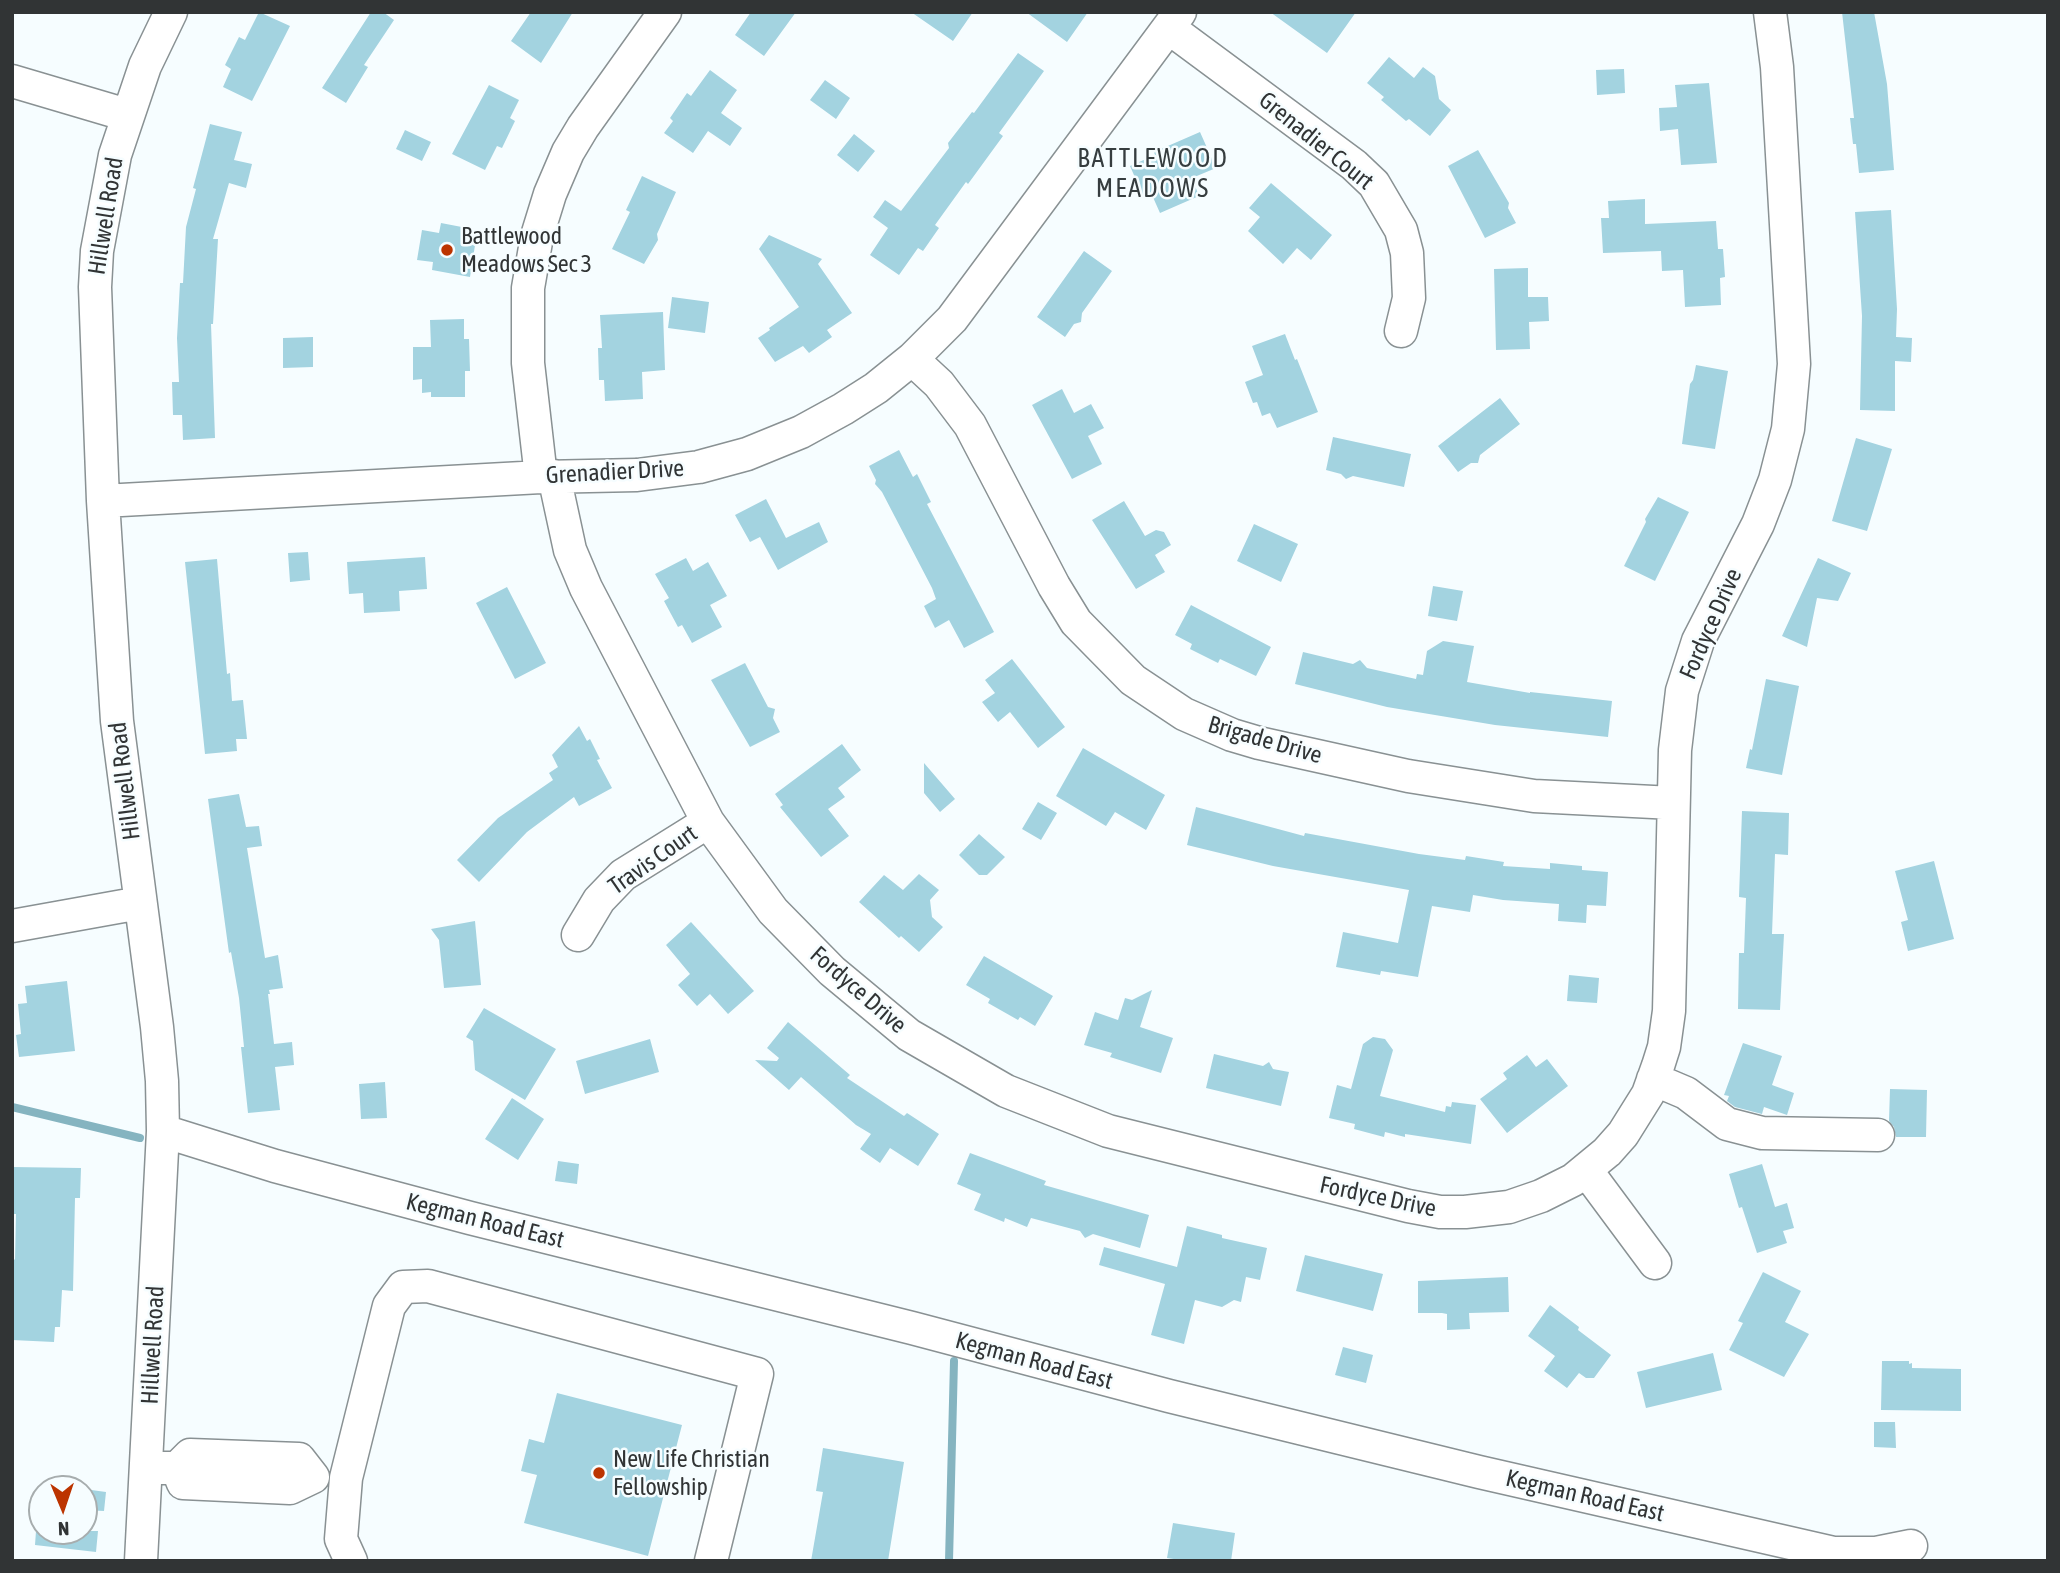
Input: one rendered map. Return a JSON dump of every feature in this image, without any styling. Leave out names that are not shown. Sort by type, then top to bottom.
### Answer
[{"type":"street","name":"Hillwell Road","points":[[141,1561],[163,1131],[157,1027],[117,721],[95,329],[97,251],[106,194],[127,115],[145,65],[171,12]]},
{"type":"street","name":"Fordyce Drive","points":[[665,12],[583,127],[568,152],[550,194],[537,236],[528,288],[528,363],[547,476],[570,550],[586,588],[708,822],[773,911],[832,971],[909,1035],[982,1078],[1031,1102],[1108,1131],[1440,1212],[1509,1207],[1541,1196],[1586,1170],[1623,1134],[1648,1094],[1664,1047],[1669,1011],[1675,750],[1682,691],[1698,641],[1758,524],[1775,480],[1788,429],[1793,388],[1794,364],[1777,67],[1770,12]]},
{"type":"street","name":"Grenadier Drive","points":[[103,501],[547,476],[637,475],[699,467],[747,454],[801,432],[843,410],[876,388],[912,359],[952,319],[1174,20]]},
{"type":"street","name":"Grenadier Court","points":[[1174,20],[1374,184],[1401,230],[1407,253],[1409,298],[1401,331]]},
{"type":"street","points":[[12,80],[127,115]]},
{"type":"street","name":"Brigade Drive","points":[[912,359],[939,384],[970,425],[1054,586],[1076,622],[1133,680],[1184,714],[1232,735],[1259,743],[1408,776],[1534,796],[1673,803]]},
{"type":"street","name":"Travis Court","points":[[578,935],[599,900],[623,875],[708,822]]},
{"type":"street","points":[[12,926],[141,903]]},
{"type":"street","points":[[1653,1079],[1686,1093],[1727,1124],[1762,1133],[1878,1135]]},
{"type":"street","name":"Kegman Road East","points":[[163,1131],[275,1166],[470,1218],[1479,1472],[1834,1553],[1876,1553],[1911,1546]]},
{"type":"street","points":[[1586,1170],[1655,1263]]},
{"type":"street","points":[[351,1561],[341,1539],[346,1478],[388,1306],[402,1287],[428,1286],[757,1374],[711,1561]]},
{"type":"street","points":[[146,1468],[177,1468],[183,1483],[290,1488],[313,1477],[346,1478]]},
{"type":"building","points":[[259,12],[290,26],[252,101],[223,87],[231,69],[225,65],[239,37],[245,40]]},
{"type":"building","points":[[371,12],[383,12],[394,20],[364,65],[368,67],[346,103],[322,88]]},
{"type":"building","points":[[531,12],[573,12],[541,63],[511,41]]},
{"type":"building","points":[[751,12],[796,12],[764,56],[735,35]]},
{"type":"building","points":[[911,12],[973,12],[953,41]]},
{"type":"building","points":[[1026,12],[1088,12],[1067,42]]},
{"type":"building","points":[[1270,12],[1356,12],[1327,53]]},
{"type":"building","points":[[1842,12],[1874,12],[1887,84],[1894,170],[1859,173],[1850,118],[1854,118]]},
{"type":"building","points":[[1018,53],[1044,71],[999,133],[1003,136],[935,225],[939,228],[923,251],[918,248],[899,275],[870,255],[888,228],[873,217],[885,200],[901,211],[949,148],[948,143],[972,112],[974,113]]},
{"type":"building","points":[[1389,57],[1414,78],[1423,67],[1435,76],[1439,99],[1451,110],[1430,136],[1409,119],[1406,121],[1381,100],[1384,97],[1367,83]]},
{"type":"building","points":[[1624,69],[1625,93],[1597,95],[1596,70]]},
{"type":"building","points":[[710,70],[737,90],[721,113],[742,128],[730,146],[708,131],[693,153],[664,133],[673,121],[670,118],[687,93],[691,96]]},
{"type":"building","points":[[825,80],[850,98],[836,119],[810,100]]},
{"type":"building","points":[[1709,83],[1717,163],[1681,165],[1678,129],[1660,131],[1659,108],[1677,107],[1675,85]]},
{"type":"building","points":[[489,85],[519,100],[510,118],[515,121],[502,148],[497,146],[485,170],[452,154]]},
{"type":"building","points":[[210,124],[242,132],[234,160],[252,164],[246,188],[229,183],[213,239],[218,239],[211,324],[215,438],[183,440],[182,415],[173,415],[172,382],[179,382],[177,338],[180,283],[183,283],[186,227],[196,189],[193,188]]},
{"type":"building","points":[[405,130],[431,142],[422,161],[396,149]]},
{"type":"building","points":[[1200,132],[1216,168],[1192,178],[1199,196],[1160,213],[1152,195],[1144,198],[1130,166],[1155,155],[1154,152]]},
{"type":"building","points":[[854,134],[875,151],[858,172],[837,155]]},
{"type":"building","points":[[1478,150],[1509,203],[1508,208],[1516,223],[1485,238],[1448,166]]},
{"type":"building","points":[[642,176],[676,192],[657,234],[658,240],[644,264],[612,249],[630,212],[626,210]]},
{"type":"building","points":[[1271,183],[1332,235],[1311,260],[1297,248],[1283,264],[1248,231],[1260,217],[1249,208]]},
{"type":"building","points":[[1645,199],[1645,224],[1716,221],[1718,249],[1723,249],[1725,277],[1720,278],[1721,305],[1685,307],[1683,270],[1662,271],[1661,251],[1603,253],[1601,218],[1609,218],[1608,201]]},
{"type":"building","points":[[1891,210],[1897,309],[1896,337],[1912,338],[1911,362],[1895,361],[1895,411],[1860,410],[1862,316],[1855,212]]},
{"type":"building","name":"Battlewood Meadows Sec 3","points":[[441,223],[467,228],[465,238],[476,239],[470,277],[432,270],[433,262],[417,260],[422,230],[439,233]]},
{"type":"building","points":[[769,235],[822,259],[818,264],[852,313],[827,330],[832,337],[809,353],[803,346],[775,362],[758,338],[799,307],[759,249]]},
{"type":"building","points":[[1084,251],[1112,271],[1082,313],[1081,322],[1074,324],[1065,337],[1037,317]]},
{"type":"building","points":[[1528,268],[1528,297],[1548,297],[1549,321],[1529,322],[1530,349],[1496,350],[1494,269]]},
{"type":"building","points":[[672,297],[709,302],[705,333],[668,328]]},
{"type":"building","points":[[663,312],[665,370],[642,372],[643,399],[605,401],[604,380],[599,380],[598,348],[602,348],[600,315]]},
{"type":"building","points":[[464,319],[464,339],[469,339],[470,371],[465,371],[465,397],[431,397],[431,392],[422,393],[422,379],[413,380],[413,347],[431,347],[430,320]]},
{"type":"building","points":[[1285,334],[1318,412],[1277,428],[1270,413],[1262,416],[1257,402],[1253,403],[1245,382],[1263,375],[1252,346]]},
{"type":"building","points":[[313,337],[313,367],[283,368],[283,338]]},
{"type":"building","points":[[1696,365],[1728,371],[1715,449],[1682,444],[1690,384]]},
{"type":"building","points":[[1062,389],[1074,413],[1091,404],[1104,428],[1088,436],[1102,464],[1072,479],[1032,405]]},
{"type":"building","points":[[1500,398],[1520,424],[1480,455],[1478,463],[1471,463],[1458,472],[1438,446]]},
{"type":"building","points":[[1333,437],[1411,454],[1404,487],[1353,476],[1346,479],[1341,474],[1326,470]]},
{"type":"building","points":[[1856,438],[1892,449],[1867,531],[1832,521]]},
{"type":"building","points":[[899,450],[913,477],[917,474],[931,502],[927,504],[994,632],[964,648],[949,620],[935,628],[924,606],[936,599],[932,588],[882,492],[875,484],[876,480],[869,466]]},
{"type":"building","points":[[1658,497],[1689,512],[1655,581],[1624,566]]},
{"type":"building","points":[[766,499],[786,538],[819,522],[828,542],[778,570],[760,537],[750,542],[735,515]]},
{"type":"building","points":[[1124,501],[1145,536],[1156,530],[1164,532],[1171,545],[1155,555],[1165,572],[1136,589],[1092,520]]},
{"type":"building","points":[[1254,524],[1298,544],[1281,582],[1237,561]]},
{"type":"building","points":[[308,552],[310,580],[290,582],[288,553]]},
{"type":"building","points":[[425,557],[427,589],[399,591],[400,611],[364,613],[363,593],[349,594],[347,562]]},
{"type":"building","points":[[686,558],[693,571],[708,562],[727,596],[710,605],[722,627],[692,643],[682,625],[678,627],[664,601],[669,598],[655,574]]},
{"type":"building","points":[[1818,558],[1851,573],[1838,601],[1817,598],[1807,647],[1782,636]]},
{"type":"building","points":[[217,559],[227,674],[230,673],[232,701],[243,700],[247,739],[236,739],[237,751],[205,754],[185,562]]},
{"type":"building","points":[[1433,586],[1463,591],[1457,621],[1428,616]]},
{"type":"building","points":[[507,587],[546,663],[515,679],[476,603]]},
{"type":"building","points":[[1191,605],[1271,647],[1256,676],[1220,659],[1218,663],[1190,649],[1192,644],[1175,635]]},
{"type":"building","points":[[1443,641],[1474,646],[1467,682],[1530,693],[1612,701],[1608,737],[1495,725],[1387,707],[1295,684],[1303,652],[1353,664],[1360,660],[1367,668],[1416,679],[1417,674],[1423,675],[1427,651]]},
{"type":"building","points":[[1012,659],[1065,727],[1038,748],[1010,712],[998,722],[982,702],[995,693],[985,680]]},
{"type":"building","points":[[745,663],[768,707],[775,709],[773,718],[780,732],[750,747],[711,680]]},
{"type":"building","points":[[1766,679],[1799,686],[1782,775],[1746,768]]},
{"type":"building","points":[[579,726],[587,741],[590,739],[600,759],[597,760],[612,788],[579,806],[574,797],[527,832],[479,882],[457,860],[498,818],[553,780],[549,773],[558,767],[552,755]]},
{"type":"building","points":[[842,744],[861,770],[838,788],[845,797],[828,809],[849,836],[821,857],[780,807],[783,805],[775,794]]},
{"type":"building","points":[[1083,748],[1165,795],[1146,830],[1115,812],[1106,826],[1056,796]]},
{"type":"building","points":[[924,763],[955,799],[940,812],[924,793]]},
{"type":"building","points":[[239,794],[246,827],[259,826],[262,846],[247,848],[265,958],[278,955],[283,988],[269,990],[268,994],[274,1044],[292,1042],[294,1065],[275,1067],[280,1110],[248,1113],[239,998],[231,952],[229,953],[208,799]]},
{"type":"building","points":[[1038,802],[1057,813],[1041,840],[1022,829]]},
{"type":"building","points":[[1196,807],[1304,836],[1305,833],[1465,860],[1466,856],[1504,862],[1503,866],[1550,869],[1550,863],[1608,872],[1606,906],[1587,905],[1586,923],[1558,921],[1559,904],[1473,895],[1470,912],[1432,906],[1418,977],[1381,971],[1380,975],[1336,967],[1343,932],[1398,943],[1409,890],[1273,866],[1187,845]]},
{"type":"building","points":[[1742,811],[1789,813],[1788,855],[1775,854],[1772,934],[1784,934],[1780,1010],[1738,1009],[1739,953],[1744,953],[1746,898],[1739,897]]},
{"type":"building","points":[[979,834],[1005,857],[987,875],[979,875],[959,855]]},
{"type":"building","points":[[1934,861],[1954,939],[1908,951],[1901,922],[1908,920],[1895,871]]},
{"type":"building","points":[[919,874],[939,890],[930,900],[932,917],[943,927],[919,952],[859,902],[884,875],[903,890]]},
{"type":"building","points":[[475,921],[481,985],[444,988],[439,940],[431,929]]},
{"type":"building","points":[[691,922],[754,991],[728,1014],[710,994],[697,1006],[678,985],[690,974],[666,945]]},
{"type":"building","points":[[984,956],[1053,996],[1035,1026],[988,1003],[990,999],[966,985]]},
{"type":"building","points":[[1569,975],[1599,978],[1597,1003],[1567,1001]]},
{"type":"building","points":[[67,981],[75,1051],[19,1057],[16,1035],[21,1034],[18,1004],[27,1003],[25,986]]},
{"type":"building","points":[[1152,990],[1140,1027],[1173,1038],[1161,1073],[1110,1057],[1112,1053],[1084,1045],[1095,1012],[1118,1020],[1125,998],[1132,1000]]},
{"type":"building","points":[[484,1008],[556,1049],[525,1100],[475,1070],[473,1041],[466,1037]]},
{"type":"building","points":[[788,1022],[850,1075],[847,1078],[904,1116],[907,1113],[939,1134],[918,1166],[890,1148],[880,1163],[860,1149],[871,1134],[856,1125],[801,1077],[789,1090],[755,1060],[777,1061],[779,1058],[767,1048]]},
{"type":"building","points":[[1373,1037],[1385,1039],[1393,1050],[1380,1096],[1445,1112],[1446,1106],[1451,1107],[1452,1102],[1476,1105],[1471,1144],[1405,1134],[1405,1137],[1385,1132],[1384,1137],[1354,1129],[1355,1124],[1329,1118],[1337,1085],[1351,1089],[1363,1044]]},
{"type":"building","points":[[650,1039],[659,1072],[585,1094],[576,1061]]},
{"type":"building","points":[[1743,1043],[1782,1056],[1772,1085],[1794,1093],[1787,1115],[1764,1107],[1762,1114],[1735,1107],[1727,1101],[1729,1096],[1724,1095]]},
{"type":"building","points":[[1214,1054],[1263,1066],[1269,1062],[1273,1069],[1289,1072],[1281,1106],[1206,1088]]},
{"type":"building","points":[[1527,1055],[1536,1067],[1547,1059],[1568,1086],[1507,1133],[1480,1099],[1507,1079],[1503,1073]]},
{"type":"building","points":[[385,1082],[387,1118],[361,1119],[359,1084]]},
{"type":"building","points":[[1890,1089],[1927,1090],[1926,1137],[1896,1137],[1894,1127],[1889,1121]]},
{"type":"building","points":[[512,1098],[544,1119],[518,1160],[485,1139]]},
{"type":"building","points":[[970,1153],[1046,1181],[1044,1185],[1149,1215],[1140,1248],[1093,1234],[1085,1238],[1080,1231],[1031,1218],[1027,1227],[1005,1218],[1004,1222],[974,1210],[981,1194],[957,1184]]},
{"type":"building","points":[[558,1161],[579,1164],[577,1184],[555,1181]]},
{"type":"building","points":[[1762,1164],[1775,1207],[1787,1203],[1794,1228],[1783,1231],[1787,1243],[1757,1253],[1729,1174]]},
{"type":"building","points":[[12,1167],[81,1168],[80,1198],[75,1198],[73,1291],[62,1290],[60,1327],[55,1327],[54,1342],[12,1340],[16,1214],[12,1214]]},
{"type":"building","points":[[1187,1226],[1222,1235],[1222,1238],[1267,1248],[1260,1280],[1246,1277],[1241,1302],[1234,1300],[1222,1307],[1195,1300],[1184,1344],[1151,1335],[1165,1284],[1099,1265],[1104,1247],[1177,1267]]},
{"type":"building","points":[[1305,1255],[1383,1274],[1373,1311],[1296,1291]]},
{"type":"building","points":[[1763,1272],[1801,1291],[1785,1322],[1809,1334],[1784,1377],[1729,1350],[1743,1323],[1738,1321]]},
{"type":"building","points":[[1508,1277],[1509,1312],[1469,1313],[1470,1329],[1447,1330],[1447,1314],[1418,1313],[1418,1281]]},
{"type":"building","points":[[1550,1305],[1611,1355],[1594,1378],[1586,1378],[1579,1373],[1567,1388],[1544,1371],[1555,1356],[1528,1336]]},
{"type":"building","points":[[1343,1347],[1373,1355],[1366,1383],[1335,1375]]},
{"type":"building","points":[[1713,1353],[1722,1390],[1646,1408],[1637,1372]]},
{"type":"building","points":[[1882,1361],[1909,1361],[1912,1368],[1961,1369],[1961,1411],[1881,1410]]},
{"type":"building","name":"New Life Christian Fellowship","points":[[557,1393],[682,1425],[648,1556],[524,1523],[537,1475],[521,1471],[529,1439],[544,1443]]},
{"type":"building","points":[[1874,1422],[1895,1422],[1896,1448],[1874,1447]]},
{"type":"building","points":[[823,1448],[904,1462],[888,1561],[811,1561],[823,1492],[816,1491]]},
{"type":"building","points":[[98,1491],[106,1492],[104,1511],[98,1511]]},
{"type":"building","points":[[1173,1523],[1235,1533],[1231,1561],[1167,1558]]},
{"type":"building","points":[[35,1545],[97,1545],[96,1552]]},
{"type":"waterway","points":[[12,1107],[140,1138]]},
{"type":"waterway","points":[[949,1561],[954,1361]]},
{"type":"place","name":"Battlewood Meadows Sec 3","points":[[447,250]]},
{"type":"place","name":"New Life Christian Fellowship","points":[[599,1473]]},
{"type":"district","name":"BATTLEWOOD MEADOWS","points":[[1153,174]]}]
